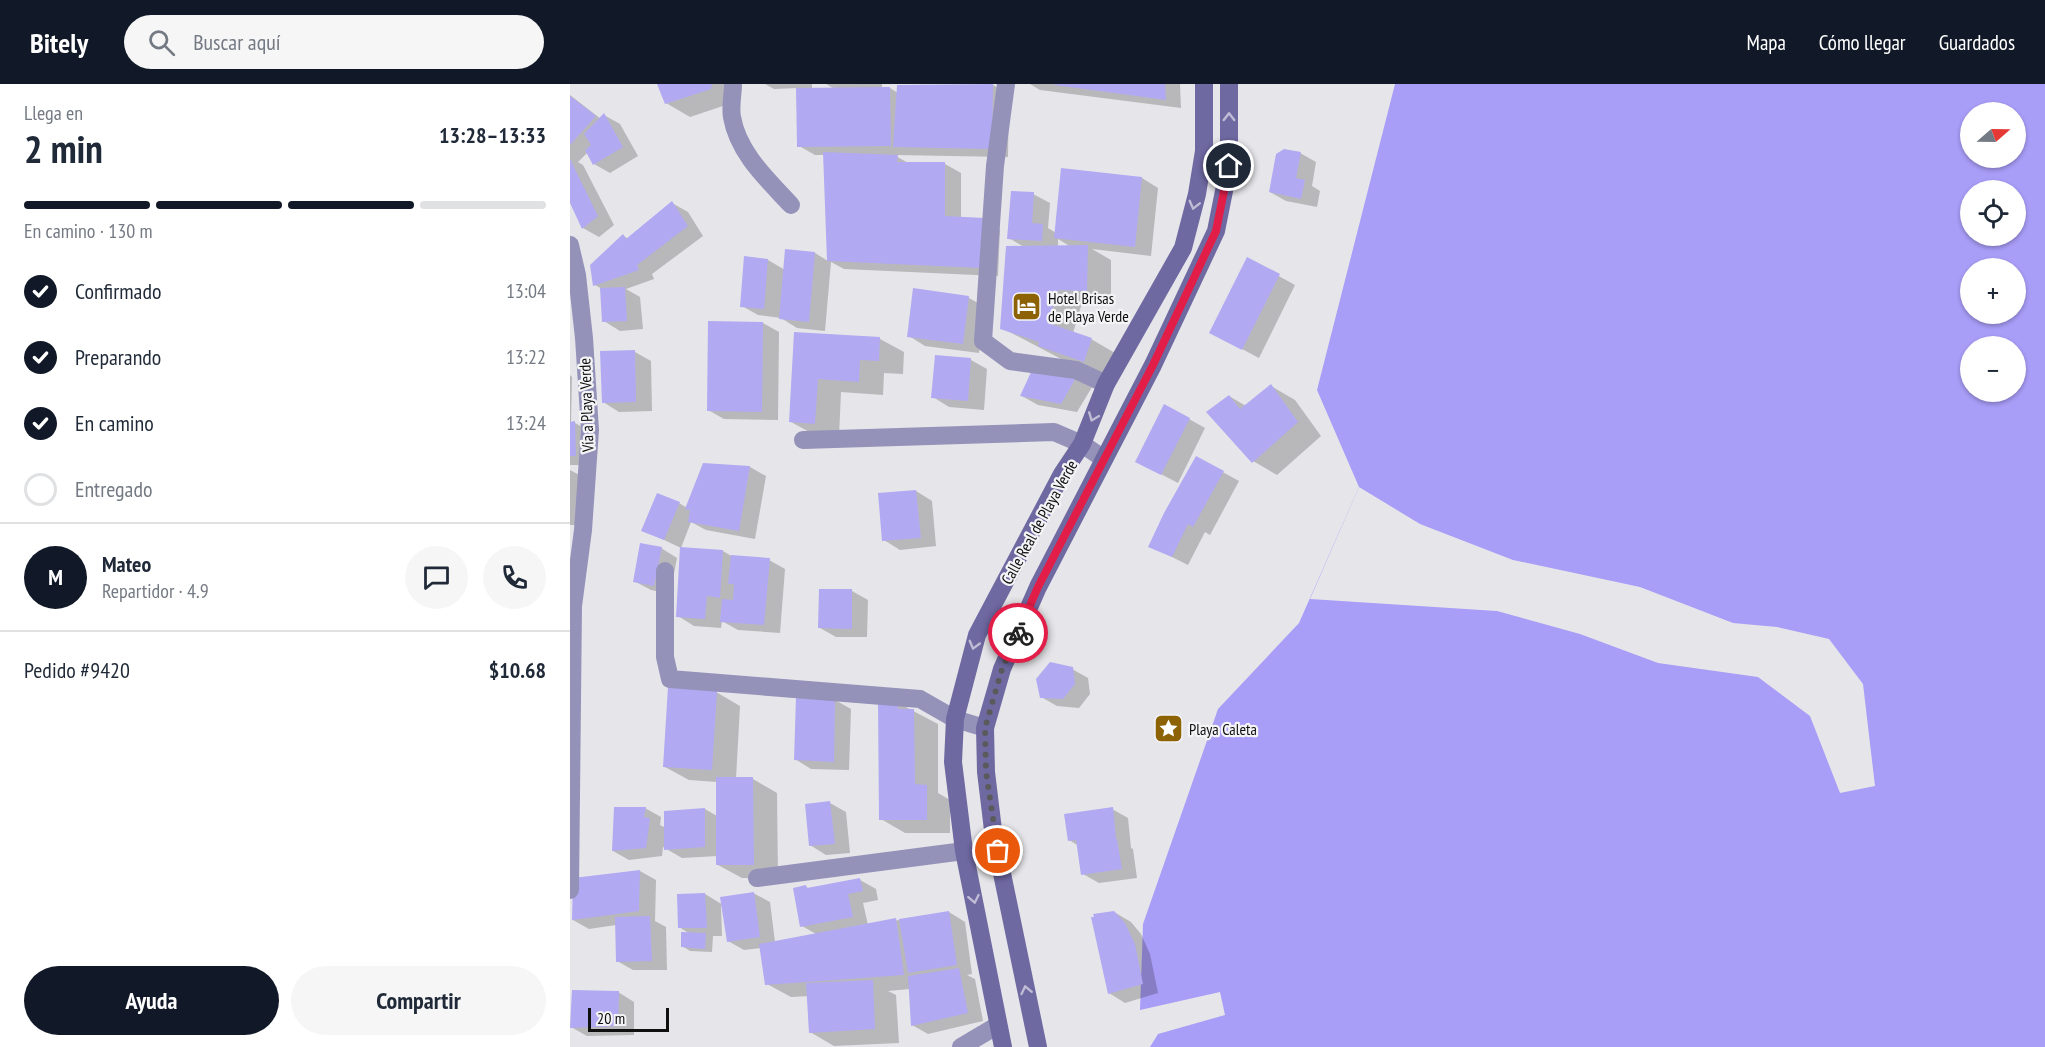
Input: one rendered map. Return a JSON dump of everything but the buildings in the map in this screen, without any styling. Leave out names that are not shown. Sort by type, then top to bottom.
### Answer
[{"type":"street","points":[[733,84],[732,116],[740,142],[758,170],[791,205]]},
{"type":"street","points":[[1006,84],[995,166],[983,341],[1010,361],[1076,370],[1106,384]]},
{"type":"street","name":"Calle Real de Playa Verde","points":[[1003,1047],[964,851],[953,762],[955,718],[977,635],[1062,474],[1082,444],[1106,384],[1183,248],[1197,194],[1204,152],[1204,84]]},
{"type":"street","name":"Calle Real de Playa Verde","points":[[1038,1047],[993,830],[986,772],[985,728],[1002,669],[1038,587],[1153,365],[1216,231],[1229,166],[1229,84]]},
{"type":"street","name":"Vía a Playa Verde","points":[[570,245],[577,275],[584,338],[590,430],[583,530],[572,606],[570,890]]},
{"type":"street","points":[[803,440],[1054,432],[1082,444],[1104,459]]},
{"type":"street","points":[[665,571],[665,657],[670,679],[920,699],[955,718],[985,728]]},
{"type":"street","points":[[757,878],[964,851]]},
{"type":"street","points":[[961,1047],[998,1025]]},
{"type":"shaded area","points":[[1395,84],[2045,84],[2045,1047],[1150,1047],[1158,1034],[1225,1015],[1220,992],[1140,1010],[1143,924],[1218,709],[1299,623],[1359,487],[1317,390]]},
{"type":"pier","points":[[1359,487],[1420,524],[1513,560],[1640,587],[1733,623],[1777,627],[1829,639],[1863,684],[1875,786],[1840,793],[1810,716],[1758,677],[1658,663],[1580,634],[1497,611],[1310,599]]},
{"type":"way so far","points":[[998,851],[986,772],[985,728],[1002,669],[1018,633]]},
{"type":"place","name":"Hotel Brisas de Playa Verde","points":[[1027,307]]},
{"type":"place","name":"Playa Caleta","points":[[1168,729]]},
{"type":"route","points":[[1018,633],[1038,587],[1153,365],[1216,231],[1229,166]]}]
